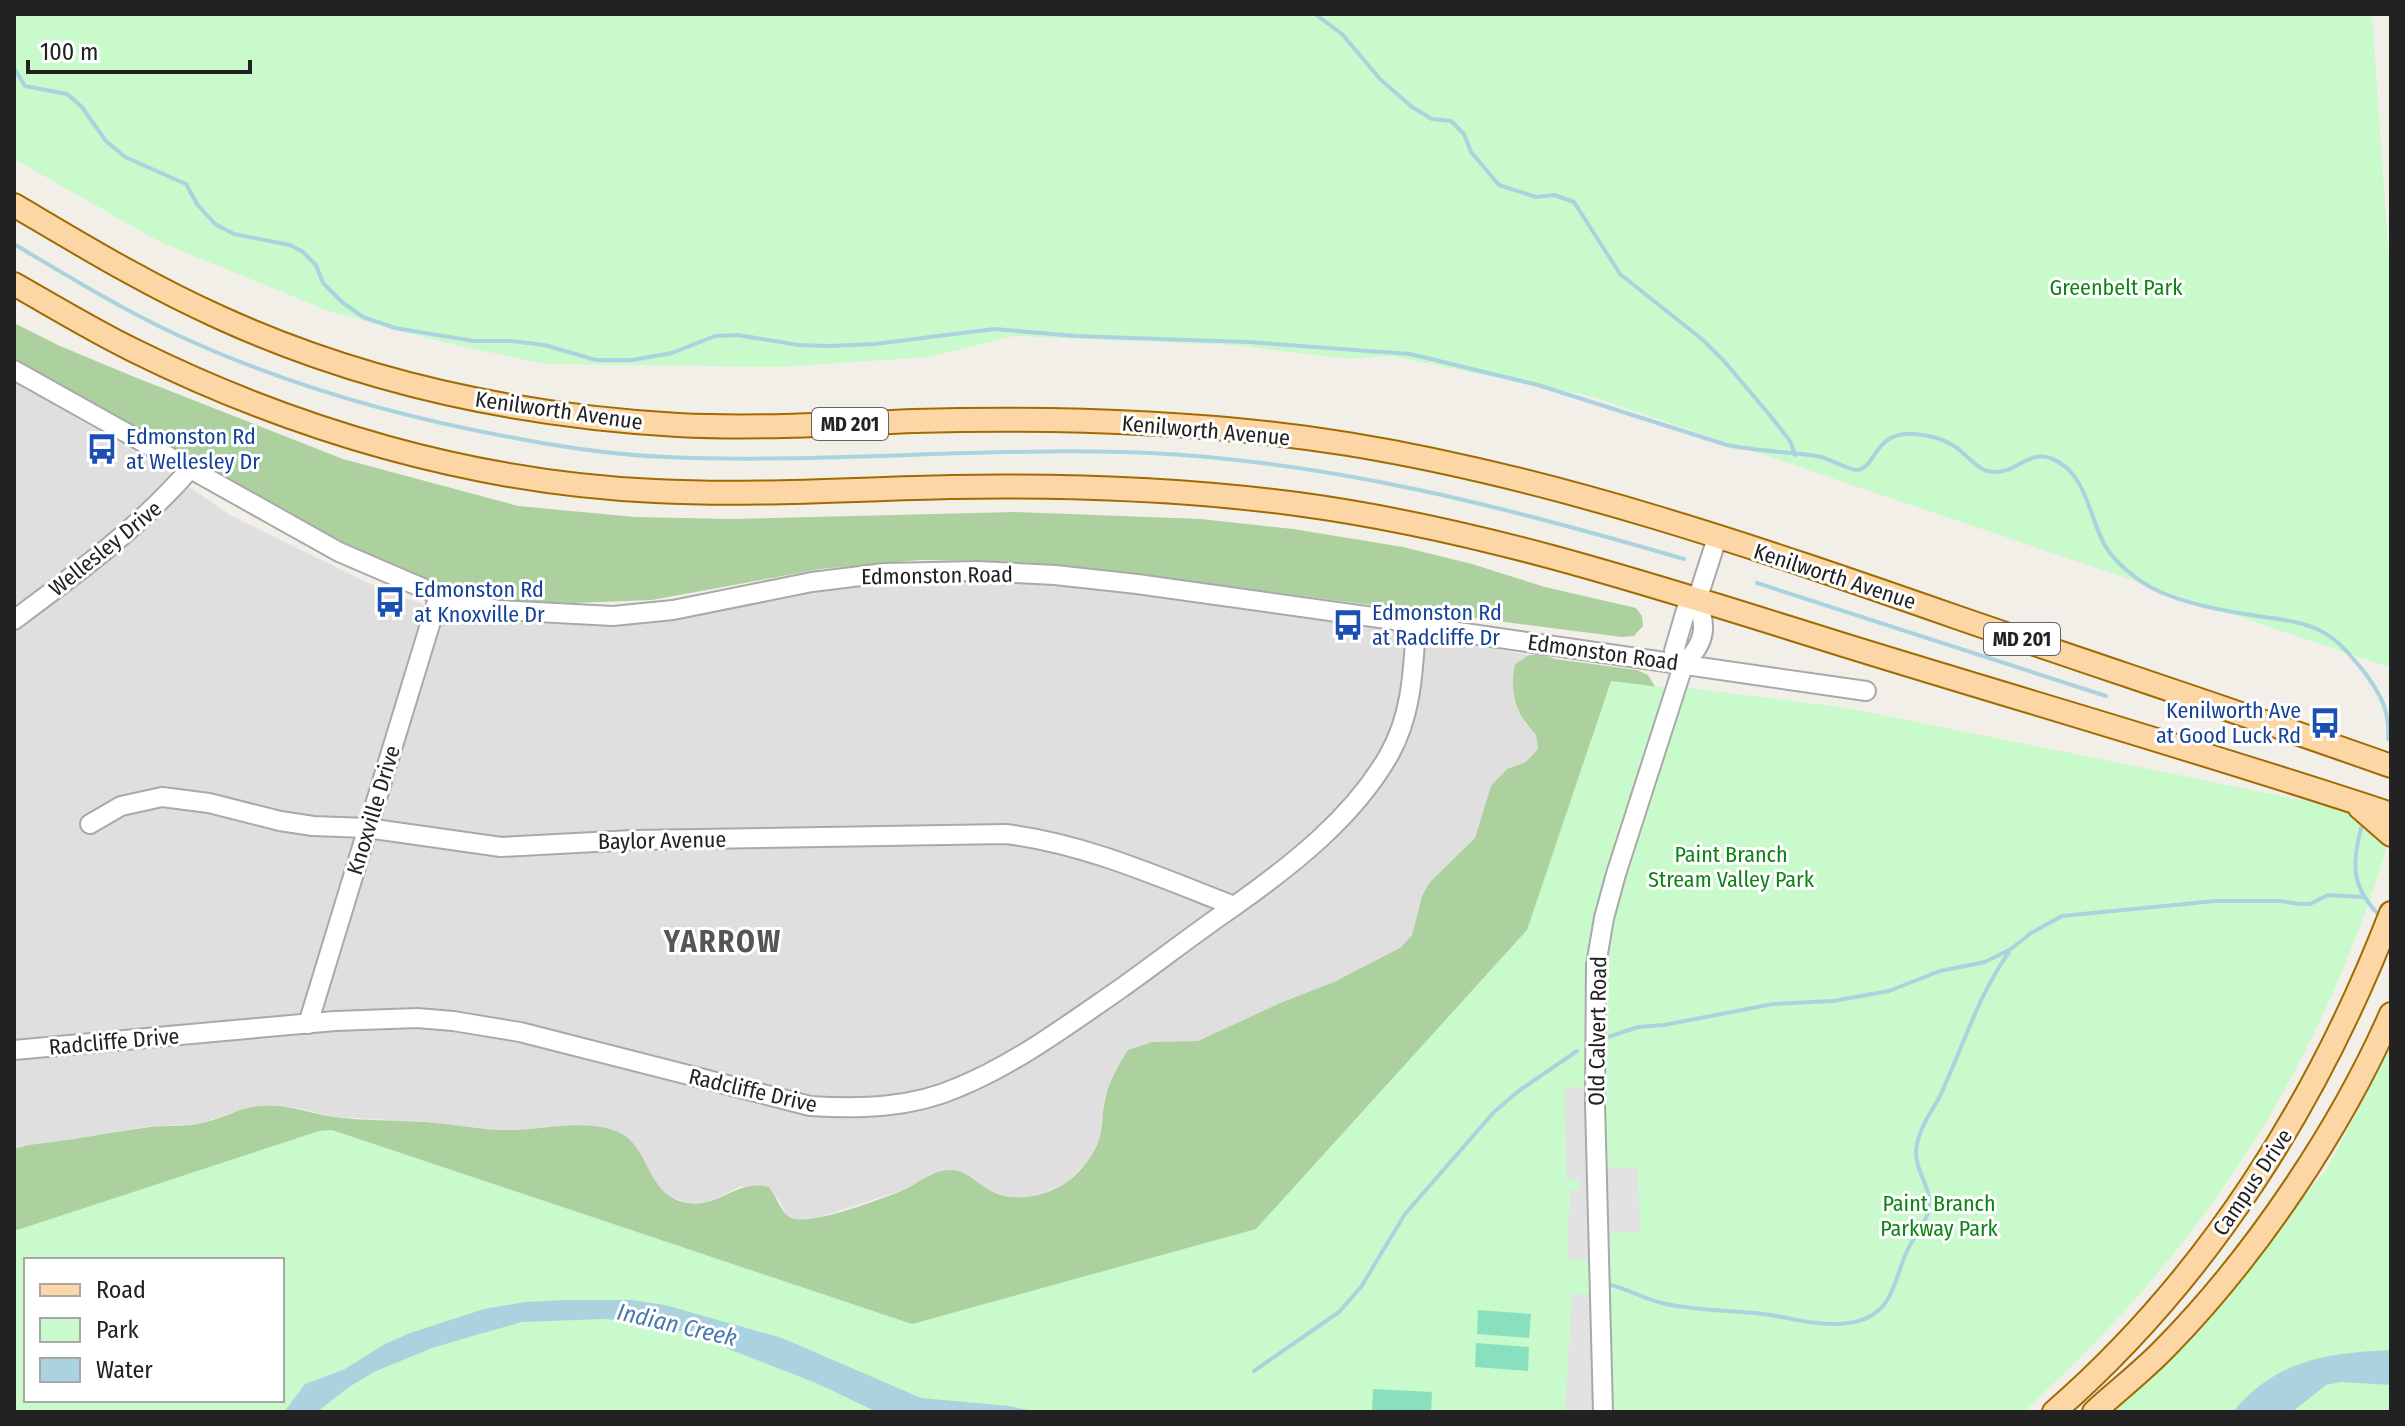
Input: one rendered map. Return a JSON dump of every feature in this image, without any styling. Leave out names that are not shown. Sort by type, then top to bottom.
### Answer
[{"type":"main road","name":"Kenilworth Avenue","points":[[14,205],[147,282],[222,318],[351,367],[471,398],[570,415],[681,425],[782,427],[917,421],[1073,420],[1147,423],[1350,444],[1512,477],[1717,538],[1862,584],[2391,766]]},
{"type":"main road","name":"MD 201","points":[[14,284],[134,351],[292,418],[414,455],[563,482],[655,491],[771,493],[1024,487],[1172,491],[1375,516],[1488,540],[1697,600],[2391,814]]},
{"type":"main road","points":[[2353,802],[2391,835]]},
{"type":"main road","name":"Campus Drive","points":[[2054,1412],[2092,1379],[2187,1274],[2252,1185],[2300,1109],[2346,1020],[2391,913]]},
{"type":"main road","name":"Campus Drive","points":[[2094,1412],[2167,1346],[2222,1284],[2272,1219],[2333,1127],[2391,1014]]},
{"type":"street","name":"Edmonston Road","points":[[14,370],[339,552],[439,595],[498,610],[613,616],[673,610],[812,582],[885,573],[978,571],[1055,575],[1394,620],[1416,626],[1866,691]]},
{"type":"street","name":"Wellesley Drive","points":[[14,620],[130,530],[164,500],[190,469]]},
{"type":"street","name":"Old Calvert Road","points":[[1603,1412],[1595,1104],[1596,965],[1616,874],[1684,663],[1697,651],[1705,622],[1697,600],[1717,538]]},
{"type":"street","name":"Knoxville Drive","points":[[308,1024],[439,595]]},
{"type":"street","name":"Radcliffe Drive","points":[[14,1050],[372,1019],[453,1021],[520,1032],[810,1106],[885,1106],[959,1088],[1014,1059],[1154,966],[1317,841],[1375,776],[1401,729],[1413,684],[1416,626]]},
{"type":"street","name":"Baylor Avenue","points":[[90,824],[121,806],[162,797],[209,803],[313,826],[367,828],[501,847],[647,839],[1006,834],[1048,840],[1095,852],[1234,906]]},
{"type":"shaded area","points":[[14,382],[152,461],[230,515],[368,583],[469,618],[541,624],[610,623],[855,583],[904,580],[989,579],[1102,587],[1397,629],[1529,655],[1515,664],[1524,722],[1536,735],[1538,749],[1526,762],[1507,769],[1492,786],[1475,838],[1429,883],[1422,896],[1412,935],[1400,949],[1334,982],[1198,1041],[1152,1042],[1128,1050],[1115,1070],[1104,1100],[1100,1138],[1088,1161],[1066,1183],[1032,1198],[1013,1198],[987,1189],[973,1177],[931,1174],[903,1190],[813,1219],[798,1220],[787,1216],[779,1199],[741,1186],[708,1202],[688,1203],[669,1196],[656,1184],[635,1145],[618,1132],[583,1125],[510,1130],[334,1117],[293,1107],[233,1112],[199,1124],[144,1127],[14,1149]]},
{"type":"shaded area","points":[[1565,1087],[1594,1087],[1597,1168],[1638,1167],[1640,1233],[1599,1232],[1599,1262],[1567,1259],[1570,1190],[1580,1190],[1579,1179],[1566,1179]]},
{"type":"shaded area","points":[[1572,1294],[1600,1294],[1603,1412],[1565,1412]]},
{"type":"green space","name":"Greenbelt Park","points":[[14,14],[2372,14],[2391,289],[2391,668],[1590,396],[1390,356],[1349,359],[1231,345],[1014,336],[930,357],[779,367],[545,364],[446,343],[329,311],[162,243],[14,159]]},
{"type":"green space","points":[[14,323],[132,376],[343,459],[518,506],[635,517],[731,519],[1015,512],[1201,519],[1293,529],[1403,547],[1545,587],[1636,608],[1642,616],[1643,626],[1634,636],[1622,637],[1099,570],[999,561],[920,560],[821,569],[652,600],[573,603],[502,600],[452,591],[412,576],[298,520],[14,358]]},
{"type":"green space","points":[[1541,654],[1555,659],[1637,670],[1648,675],[1656,688],[1583,962],[1058,1412],[277,1407],[14,1412],[14,1149],[29,1145],[150,1127],[198,1124],[254,1107],[271,1106],[345,1118],[498,1130],[578,1125],[605,1128],[629,1139],[656,1181],[674,1199],[699,1203],[747,1187],[769,1187],[786,1214],[798,1219],[827,1216],[861,1206],[901,1191],[931,1175],[951,1170],[968,1175],[993,1192],[1013,1197],[1034,1196],[1054,1189],[1075,1175],[1095,1149],[1109,1086],[1128,1050],[1152,1042],[1198,1041],[1334,982],[1400,948],[1412,935],[1422,896],[1429,883],[1475,838],[1491,786],[1507,769],[1526,762],[1538,749],[1536,735],[1523,719],[1516,702],[1513,684],[1515,664],[1529,655]]},
{"type":"green space","name":"Paint Branch Stream Valley Park","points":[[1611,681],[1848,708],[2376,815],[2391,834],[2363,920],[2329,1000],[2292,1077],[2249,1150],[2201,1219],[2147,1286],[2088,1350],[2023,1412],[14,1412],[14,1231],[319,1131],[332,1130],[912,1324],[1256,1229],[1527,930]]},
{"type":"green space","points":[[2391,1046],[2391,1412],[2112,1412],[2142,1384],[2327,1169]]},
{"type":"green space","points":[[1478,1310],[1531,1314],[1529,1338],[1477,1334]]},
{"type":"green space","points":[[1476,1343],[1529,1347],[1528,1371],[1475,1367]]},
{"type":"green space","points":[[1373,1389],[1432,1392],[1431,1412],[1372,1412]]},
{"type":"water","name":"Indian Creek","points":[[632,1300],[665,1305],[782,1338],[921,1398],[1009,1406],[1038,1412],[877,1412],[816,1383],[685,1332],[647,1323],[605,1319],[522,1322],[483,1333],[432,1348],[374,1372],[317,1412],[284,1412],[305,1384],[345,1369],[385,1344],[410,1333],[484,1309],[525,1302]]},
{"type":"water","points":[[2391,1350],[2391,1385],[2341,1382],[2326,1385],[2292,1412],[2233,1412],[2266,1381],[2285,1370],[2324,1357]]},
{"type":"waterway","points":[[1315,14],[1342,34],[1380,79],[1412,107],[1432,119],[1451,121],[1464,134],[1471,152],[1499,185],[1536,197],[1554,195],[1574,202],[1620,274],[1703,340],[1724,361],[1790,441],[1795,455]]},
{"type":"waterway","points":[[14,51],[14,68],[25,86],[67,94],[81,106],[106,141],[125,157],[186,184],[197,204],[215,224],[234,234],[290,245],[303,252],[316,265],[323,283],[342,302],[363,317],[395,328],[474,341],[544,345],[596,360],[632,360],[672,353],[715,336],[737,335],[799,345],[829,346],[875,344],[994,329],[1410,354],[1538,385],[1727,445],[1817,456],[1857,470],[1868,464],[1890,438],[1914,434],[1945,441],[1987,471],[2008,470],[2035,457],[2050,458],[2063,465],[2081,487],[2110,553],[2146,585],[2162,593],[2221,610],[2303,624],[2334,640],[2365,673],[2380,696],[2388,720],[2388,739]]},
{"type":"waterway","points":[[14,244],[153,323],[214,351],[343,397],[475,431],[593,451],[666,457],[726,459],[1090,451],[1219,458],[1286,466],[1420,490],[1553,522],[1684,559]]},
{"type":"waterway","points":[[1757,583],[2106,696]]},
{"type":"waterway","points":[[2361,828],[2356,874],[2362,893],[2377,913]]},
{"type":"waterway","points":[[1608,1037],[1638,1027],[1773,1004],[1833,1001],[1889,991],[1940,971],[1985,962],[2062,916],[2215,901],[2310,904],[2328,895],[2363,897]]},
{"type":"waterway","points":[[1610,1285],[1674,1306],[1764,1314],[1816,1323],[1848,1323],[1875,1314],[1889,1296],[1908,1249],[1928,1212],[1927,1190],[1916,1155],[1921,1131],[1941,1094],[1980,1004],[2009,952]]},
{"type":"waterway","points":[[1254,1371],[1339,1312],[1361,1287],[1405,1214],[1494,1112],[1577,1051]]},
{"type":"place","name":"Edmonston Rd at Wellesley Dr","points":[[102,449]]},
{"type":"place","name":"Edmonston Rd at Knoxville Dr","points":[[390,602]]},
{"type":"place","name":"Edmonston Rd at Radcliffe Dr","points":[[1348,625]]},
{"type":"place","name":"Kenilworth Ave at Good Luck Rd","points":[[2325,723]]},
{"type":"district","name":"YARROW","points":[[723,942]]},
{"type":"park label","name":"Paint Branch Parkway Park","points":[[1939,1216]]}]
